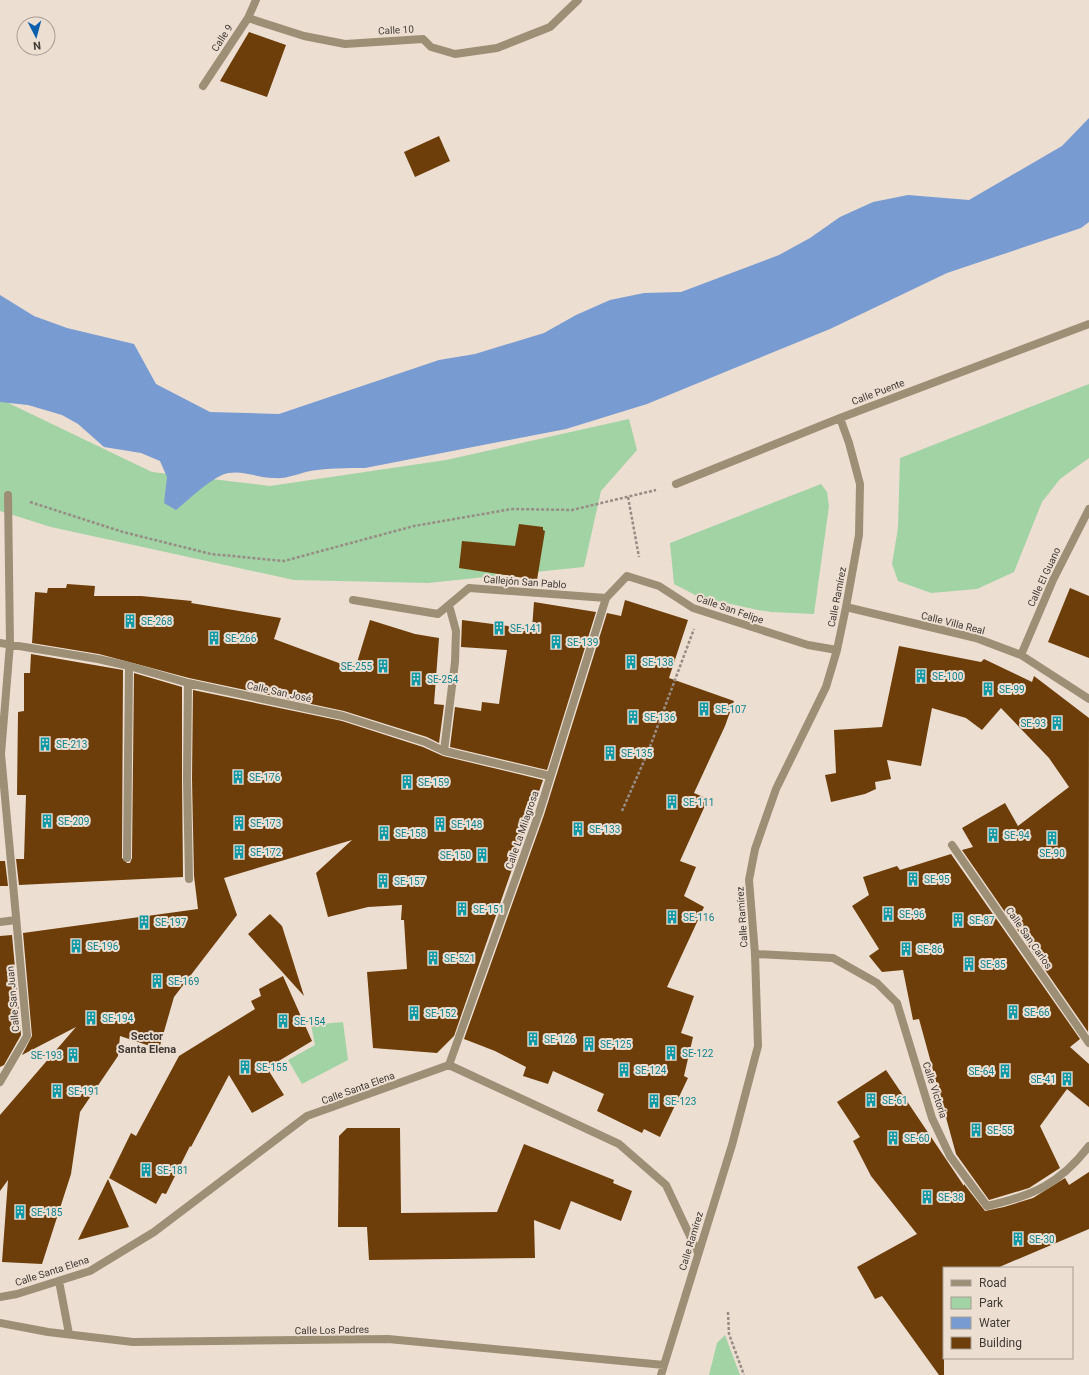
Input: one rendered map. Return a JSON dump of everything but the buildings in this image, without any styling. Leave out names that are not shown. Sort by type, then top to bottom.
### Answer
[{"type":"street","name":"Calle 9","points":[[203,86],[248,18],[256,0]]},
{"type":"street","name":"Calle 10","points":[[248,18],[304,36],[345,44],[423,39],[431,47],[455,54],[497,48],[550,27],[578,0]]},
{"type":"street","name":"Calle Puente","points":[[676,484],[840,418],[1089,324]]},
{"type":"street","name":"Calle Ramírez","points":[[661,1375],[732,1145],[758,1046],[755,954],[749,880],[755,849],[776,789],[826,687],[837,650],[846,607],[858,535],[860,484],[849,443],[840,418]]},
{"type":"street","name":"Calle San Juan","points":[[0,1082],[26,1036],[2,754],[10,644],[8,495]]},
{"type":"street","name":"Calle El Guano","points":[[1021,655],[1053,580],[1089,509]]},
{"type":"street","name":"Calle San Felipe","points":[[606,598],[627,576],[659,586],[693,608],[808,645],[837,650]]},
{"type":"street","name":"Callejón San Pablo","points":[[353,600],[438,614],[469,588],[606,598]]},
{"type":"street","name":"Calle La Milagrosa","points":[[449,1065],[536,820],[606,598]]},
{"type":"street","points":[[444,751],[455,662],[456,631],[449,605]]},
{"type":"street","name":"Calle Villa Real","points":[[846,607],[976,638],[1021,655],[1089,699]]},
{"type":"street","name":"Calle San José","points":[[0,643],[128,666],[188,683],[355,719],[425,742],[444,751],[550,776]]},
{"type":"street","points":[[127,858],[128,666]]},
{"type":"street","points":[[188,683],[187,779],[189,879]]},
{"type":"street","name":"Calle San Carlos","points":[[952,845],[1089,1043]]},
{"type":"street","points":[[0,922],[16,920]]},
{"type":"street","name":"Calle Victoria","points":[[755,954],[833,958],[878,983],[897,1003],[932,1118],[950,1156],[987,1206],[1016,1199],[1052,1183],[1076,1163],[1089,1146]]},
{"type":"street","points":[[449,1065],[619,1144],[666,1184],[698,1253]]},
{"type":"street","name":"Calle Santa Elena","points":[[0,1297],[17,1294],[90,1271],[154,1232],[307,1116],[449,1065]]},
{"type":"street","points":[[59,1281],[69,1334]]},
{"type":"street","name":"Calle Los Padres","points":[[0,1323],[133,1342],[388,1339],[664,1365]]},
{"type":"path","points":[[8,495],[123,532],[211,554],[284,561],[414,526],[512,509],[572,510],[676,484]]},
{"type":"path","points":[[628,497],[644,582]]},
{"type":"path","points":[[622,811],[648,752],[701,610]]},
{"type":"path","points":[[728,1312],[729,1334],[744,1375]]},
{"type":"green space","points":[[1089,384],[1089,458],[1060,479],[1042,502],[1014,572],[977,589],[931,593],[898,581],[892,564],[898,528],[900,458]]},
{"type":"green space","points":[[0,399],[152,472],[270,486],[446,460],[629,419],[637,450],[601,491],[584,567],[428,583],[294,580],[51,527],[0,511]]},
{"type":"green space","points":[[821,484],[827,492],[829,506],[814,614],[758,610],[699,597],[674,584],[670,543]]},
{"type":"green space","points":[[343,1022],[348,1060],[302,1084],[288,1060],[315,1045],[311,1025]]},
{"type":"green space","points":[[725,1335],[740,1375],[709,1375],[717,1343]]},
{"type":"water","points":[[1089,118],[1089,222],[1081,228],[947,273],[830,329],[647,404],[566,429],[365,468],[317,470],[279,478],[267,478],[241,473],[228,473],[210,482],[176,510],[164,503],[167,477],[160,461],[141,453],[104,447],[78,424],[62,415],[28,405],[0,402],[0,295],[34,316],[67,328],[134,344],[156,384],[210,412],[279,414],[439,360],[475,354],[544,333],[576,315],[610,300],[644,293],[681,292],[779,255],[810,238],[840,217],[873,202],[908,195],[969,200],[1062,146]]},
{"type":"place","name":"SE-268","points":[[130,621]]},
{"type":"place","name":"SE-141","points":[[499,628]]},
{"type":"place","name":"SE-266","points":[[214,638]]},
{"type":"place","name":"SE-139","points":[[556,642]]},
{"type":"place","name":"SE-138","points":[[631,662]]},
{"type":"place","name":"SE-255","points":[[383,666]]},
{"type":"place","name":"SE-100","points":[[921,676]]},
{"type":"place","name":"SE-254","points":[[416,679]]},
{"type":"place","name":"SE-99","points":[[988,689]]},
{"type":"place","name":"SE-107","points":[[704,709]]},
{"type":"place","name":"SE-136","points":[[633,717]]},
{"type":"place","name":"SE-93","points":[[1057,723]]},
{"type":"place","name":"SE-213","points":[[45,744]]},
{"type":"place","name":"SE-135","points":[[610,753]]},
{"type":"place","name":"SE-176","points":[[238,777]]},
{"type":"place","name":"SE-159","points":[[407,782]]},
{"type":"place","name":"SE-111","points":[[672,802]]},
{"type":"place","name":"SE-209","points":[[47,821]]},
{"type":"place","name":"SE-173","points":[[239,823]]},
{"type":"place","name":"SE-148","points":[[440,824]]},
{"type":"place","name":"SE-133","points":[[578,829]]},
{"type":"place","name":"SE-158","points":[[384,833]]},
{"type":"place","name":"SE-94","points":[[993,835]]},
{"type":"place","name":"SE-90","points":[[1052,838]]},
{"type":"place","name":"SE-172","points":[[239,852]]},
{"type":"place","name":"SE-150","points":[[482,855]]},
{"type":"place","name":"SE-95","points":[[913,879]]},
{"type":"place","name":"SE-157","points":[[383,881]]},
{"type":"place","name":"SE-151","points":[[462,909]]},
{"type":"place","name":"SE-96","points":[[888,914]]},
{"type":"place","name":"SE-116","points":[[672,917]]},
{"type":"place","name":"SE-87","points":[[958,920]]},
{"type":"place","name":"SE-197","points":[[144,922]]},
{"type":"place","name":"SE-196","points":[[76,946]]},
{"type":"place","name":"SE-86","points":[[906,949]]},
{"type":"place","name":"SE-521","points":[[433,958]]},
{"type":"place","name":"SE-85","points":[[969,964]]},
{"type":"place","name":"SE-169","points":[[157,981]]},
{"type":"place","name":"SE-66","points":[[1013,1012]]},
{"type":"place","name":"SE-152","points":[[414,1013]]},
{"type":"place","name":"SE-194","points":[[91,1018]]},
{"type":"place","name":"SE-154","points":[[283,1021]]},
{"type":"place","name":"SE-126","points":[[533,1039]]},
{"type":"place","name":"SE-125","points":[[589,1044]]},
{"type":"place","name":"SE-122","points":[[671,1053]]},
{"type":"place","name":"SE-193","points":[[73,1055]]},
{"type":"place","name":"SE-155","points":[[245,1067]]},
{"type":"place","name":"SE-124","points":[[624,1070]]},
{"type":"place","name":"SE-64","points":[[1005,1071]]},
{"type":"place","name":"SE-41","points":[[1067,1079]]},
{"type":"place","name":"SE-191","points":[[57,1091]]},
{"type":"place","name":"SE-61","points":[[871,1100]]},
{"type":"place","name":"SE-123","points":[[654,1101]]},
{"type":"place","name":"SE-55","points":[[976,1130]]},
{"type":"place","name":"SE-60","points":[[893,1138]]},
{"type":"place","name":"SE-181","points":[[146,1170]]},
{"type":"place","name":"SE-38","points":[[927,1197]]},
{"type":"place","name":"SE-185","points":[[20,1212]]},
{"type":"place","name":"SE-30","points":[[1018,1239]]},
{"type":"district","name":"Sector Santa Elena","points":[[147,1042]]}]
